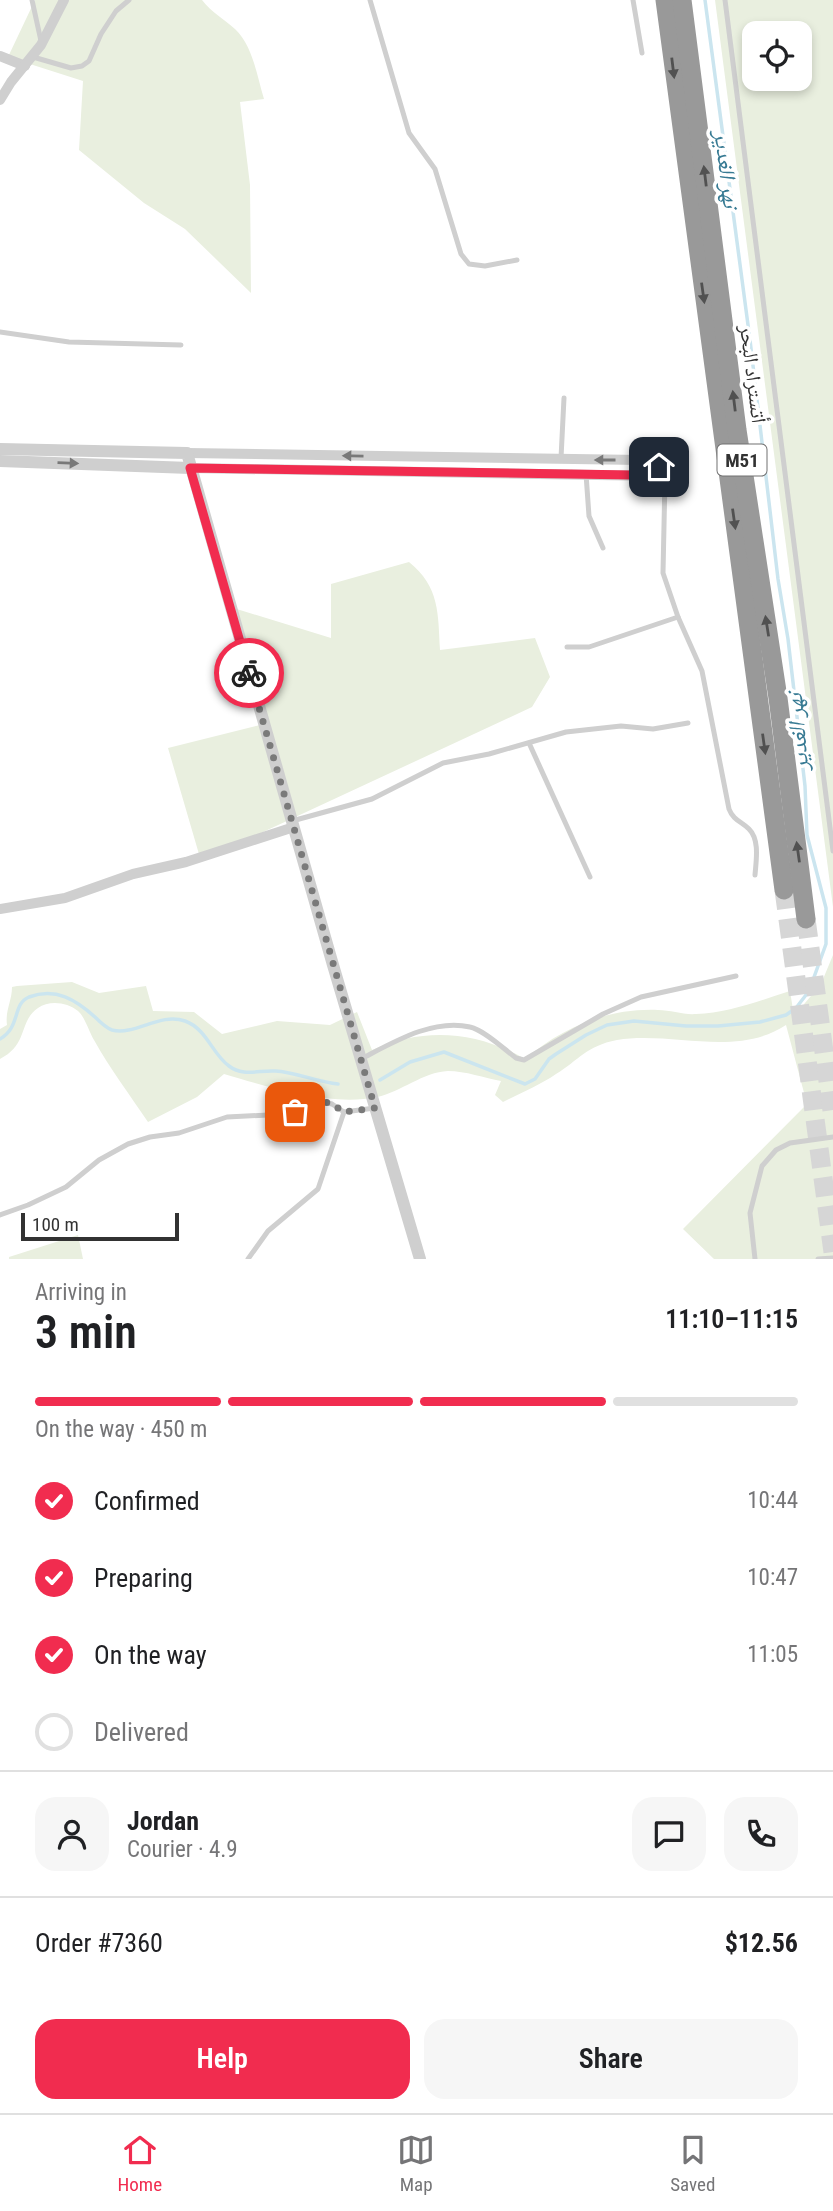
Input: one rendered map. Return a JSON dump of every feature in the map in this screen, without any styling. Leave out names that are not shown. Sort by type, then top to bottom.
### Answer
[{"type":"highway","name":"أتستراد البحر","points":[[665,0],[784,890]]},
{"type":"highway","name":"أتستراد البحر","points":[[682,0],[737,430],[778,698],[806,919]]},
{"type":"street","points":[[0,100],[41,45],[64,0]]},
{"type":"street","points":[[0,56],[25,66]]},
{"type":"street","points":[[0,449],[652,462],[659,467],[665,478]]},
{"type":"street","points":[[187,453],[421,1259]]},
{"type":"street","points":[[380,456],[380,471]]},
{"type":"street","points":[[549,474],[561,459]]},
{"type":"street","points":[[561,459],[570,474]]},
{"type":"street","points":[[0,461],[190,468],[586,474],[665,478]]},
{"type":"street","points":[[0,909],[65,898],[133,874],[186,862],[293,824]]},
{"type":"lane","points":[[32,0],[41,45]]},
{"type":"lane","points":[[33,57],[71,68],[82,66],[89,61],[101,34],[116,11],[129,0]]},
{"type":"lane","points":[[370,0],[410,134],[435,169],[461,254],[469,264],[485,266],[517,260]]},
{"type":"lane","points":[[633,0],[642,53]]},
{"type":"lane","points":[[725,0],[833,851]]},
{"type":"lane","points":[[0,332],[69,342],[181,345]]},
{"type":"lane","points":[[561,459],[564,398]]},
{"type":"lane","points":[[586,474],[589,516],[603,548]]},
{"type":"lane","points":[[665,478],[663,573],[678,617],[702,671],[729,809],[732,816],[751,831],[756,841],[755,875]]},
{"type":"lane","points":[[567,647],[589,647],[678,617]]},
{"type":"lane","points":[[293,824],[372,799],[443,763],[489,754],[566,732],[621,726],[653,729],[688,723]]},
{"type":"lane","points":[[529,743],[590,877]]},
{"type":"lane","points":[[361,1059],[403,1037],[446,1026],[471,1027],[516,1058],[524,1060],[603,1014],[641,997],[736,976]]},
{"type":"lane","points":[[0,1215],[29,1205],[66,1187],[99,1160],[140,1139],[179,1133],[227,1117],[287,1114],[317,1100],[332,1104],[344,1112],[375,1108]]},
{"type":"lane","points":[[248,1259],[268,1231],[318,1189],[344,1112]]},
{"type":"lane","points":[[755,1259],[750,1213],[762,1166],[776,1150],[790,1143],[833,1137]]},
{"type":"lane","points":[[818,1259],[833,1258]]},
{"type":"green space","points":[[35,0],[202,0],[241,36],[254,62],[264,99],[240,102],[250,185],[251,293],[185,229],[144,203],[79,150],[83,81],[8,57]]},
{"type":"green space","points":[[715,0],[833,0],[833,907]]},
{"type":"green space","points":[[409,562],[427,581],[432,591],[440,650],[535,638],[550,677],[532,707],[201,861],[168,748],[260,725],[227,606],[331,638],[331,584]]},
{"type":"green space","points":[[833,955],[833,1259],[714,1259],[683,1229],[807,1104],[786,1025],[767,1035],[725,1042],[660,1038],[617,1040],[590,1050],[544,1082],[503,1102],[495,1095],[501,1081],[455,1071],[439,1072],[386,1094],[359,1099],[320,1098],[224,1074],[197,1097],[148,1122],[92,1037],[83,1017],[69,1006],[53,1003],[38,1008],[28,1020],[15,1047],[0,1059],[0,1029],[7,1025],[12,987],[17,986],[72,982],[99,993],[146,986],[153,1011],[194,1012],[222,1034],[277,1021],[330,1025],[357,1012],[372,1050],[411,1038],[450,1035],[488,1043],[525,1059],[571,1029],[621,1012],[658,1010],[708,1013],[743,1006],[790,991],[794,1016],[821,984]]},
{"type":"green space","points":[[78,1235],[83,1259],[9,1259],[9,1257]]},
{"type":"waterway","name":"نهر الغدير","points":[[380,1080],[410,1062],[444,1052],[525,1084],[535,1079],[549,1059],[607,1025],[634,1021],[718,1026],[760,1022],[786,1015],[796,1008],[809,991],[826,944],[826,908],[807,835],[805,786],[788,639],[778,579],[750,340],[705,0]]},
{"type":"waterway","name":"نهر الغدير","points":[[0,1039],[11,1028],[24,1000],[39,994],[57,994],[80,1005],[112,1030],[130,1030],[166,1019],[185,1021],[199,1030],[223,1061],[240,1071],[283,1072],[338,1084]]},
{"type":"tunnel","points":[[784,890],[833,1252]]},
{"type":"tunnel","points":[[806,919],[833,1118]]},
{"type":"way so far","points":[[249,673],[375,1108],[344,1112],[332,1104],[317,1100],[295,1112]]},
{"type":"route","points":[[249,673],[190,468],[633,475],[665,478],[659,467]]}]
